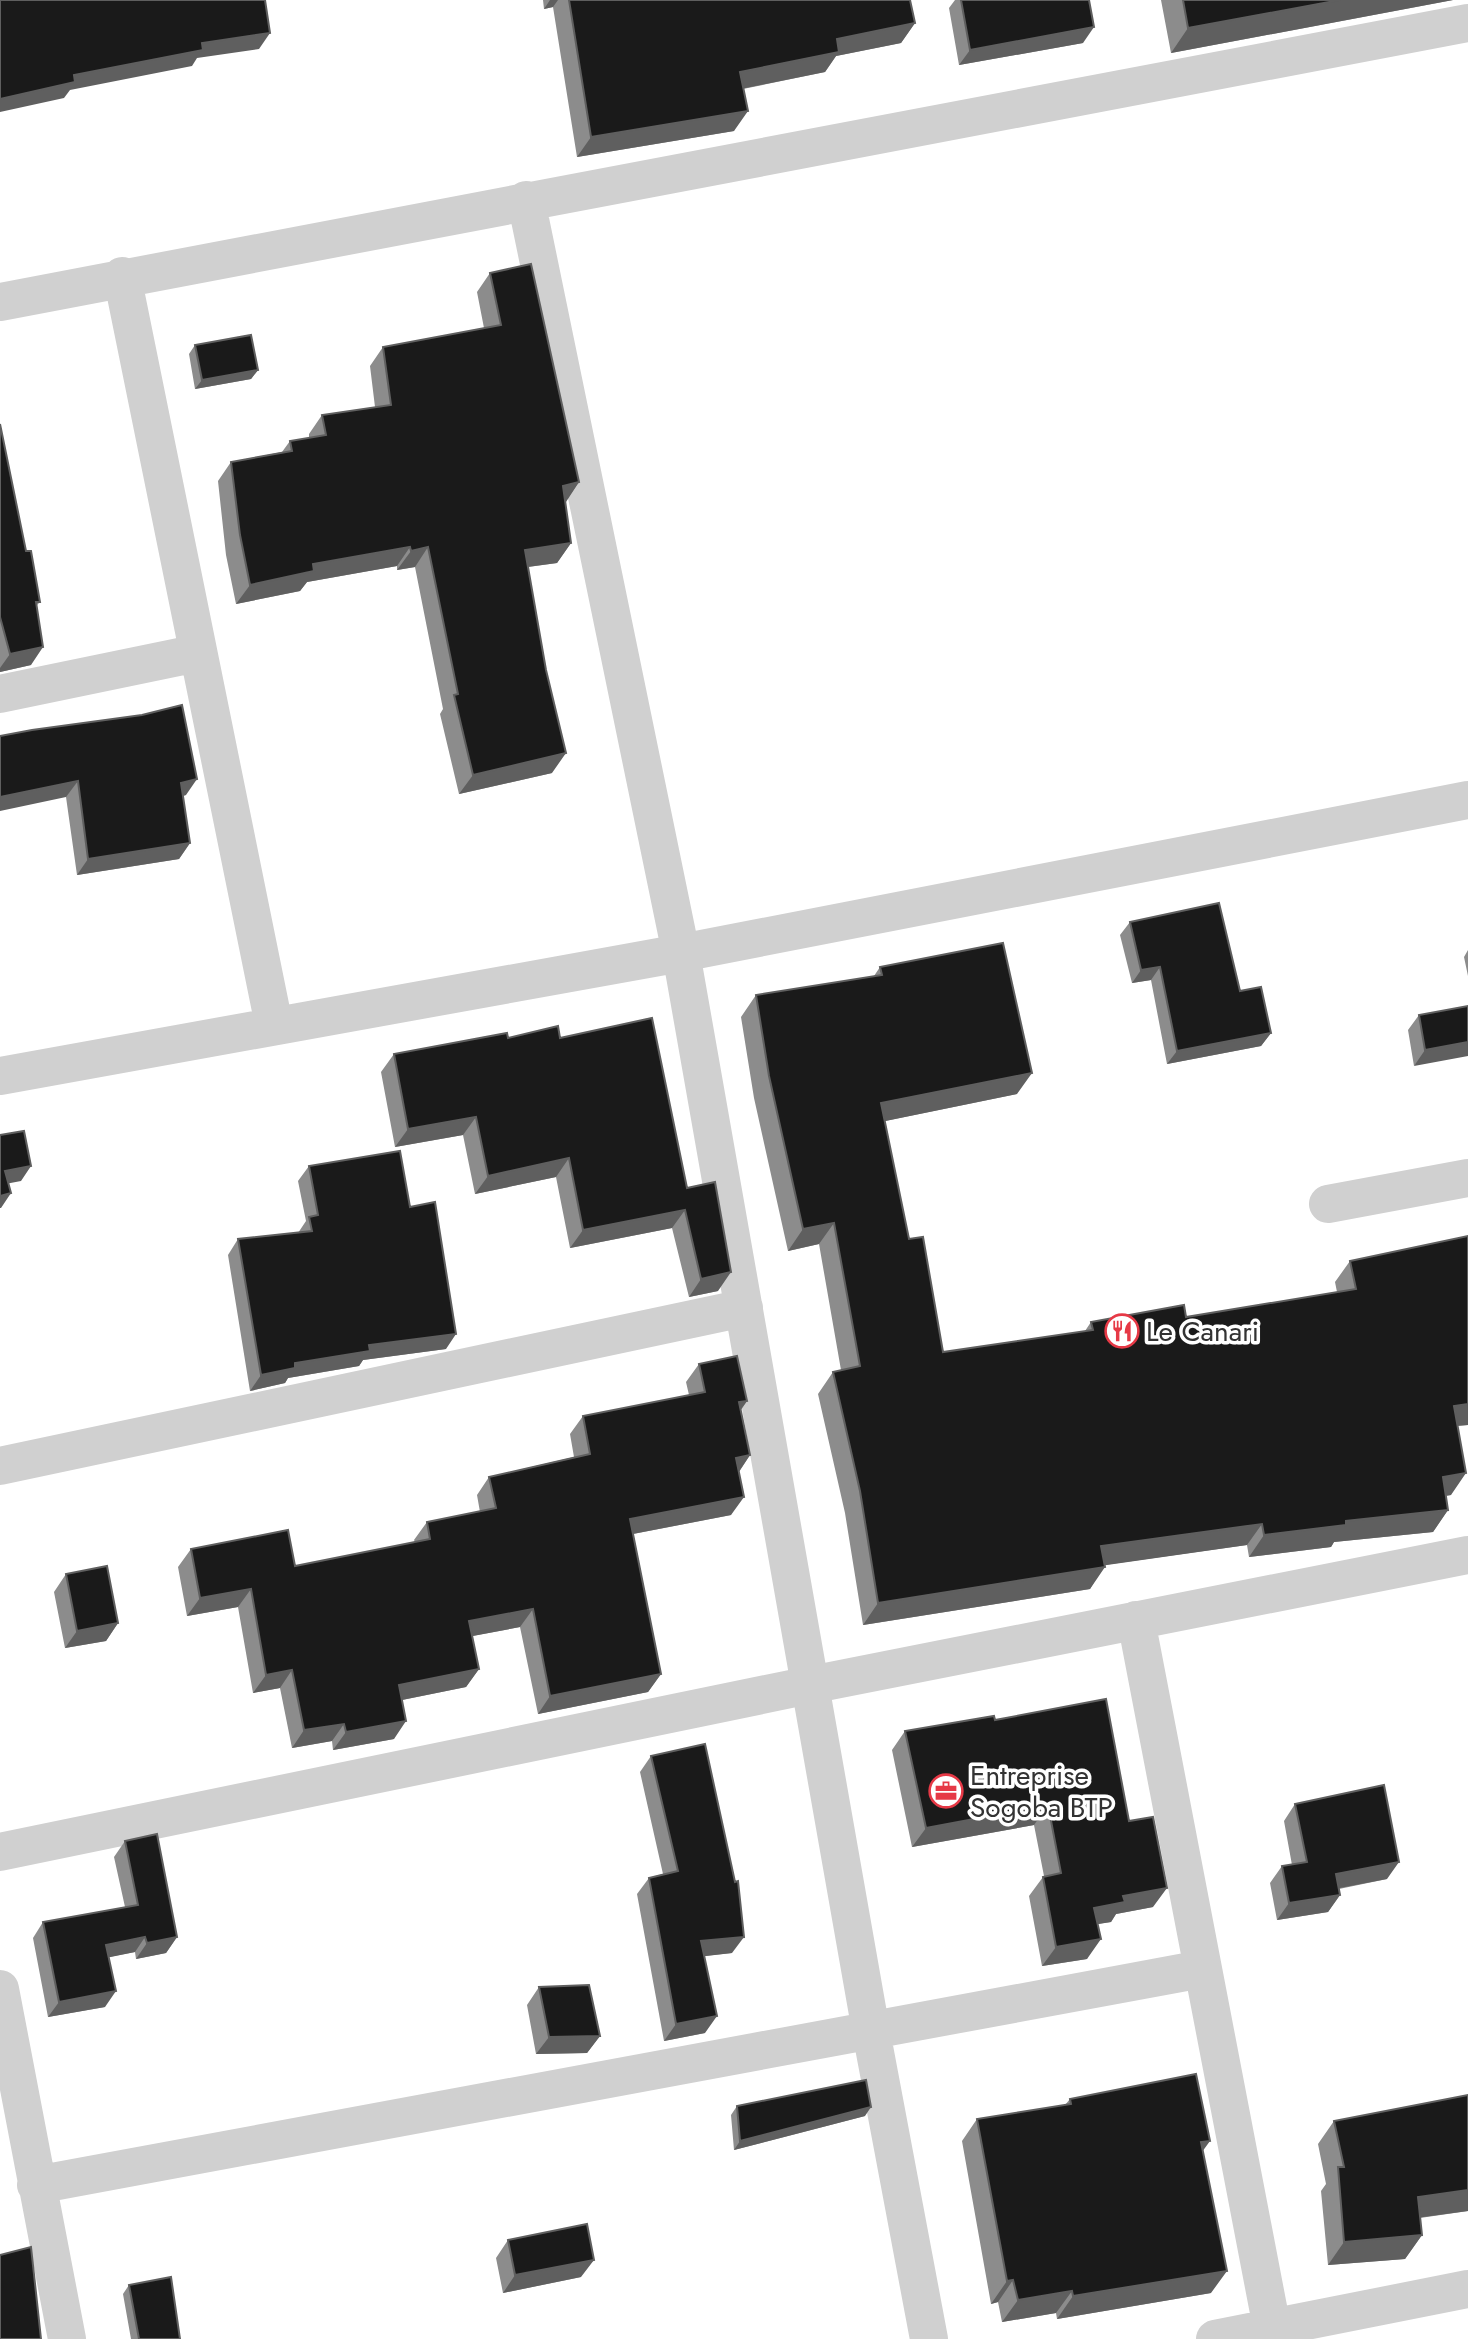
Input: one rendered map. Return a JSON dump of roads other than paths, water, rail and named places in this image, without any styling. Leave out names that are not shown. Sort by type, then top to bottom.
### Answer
[{"type":"street","points":[[0,302],[122,276],[1468,23]]},
{"type":"street","points":[[526,200],[681,953],[871,2031],[929,2339]]},
{"type":"street","points":[[122,276],[274,1025]]},
{"type":"street","points":[[0,694],[198,653]]},
{"type":"street","points":[[0,1076],[681,953],[1468,800]]},
{"type":"street","points":[[1328,1203],[1468,1178]]},
{"type":"street","points":[[0,1466],[744,1308]]},
{"type":"street","points":[[0,1852],[810,1685],[1468,1555]]},
{"type":"street","points":[[1136,1620],[1272,2328]]},
{"type":"street","points":[[36,2185],[1202,1969]]},
{"type":"street","points":[[0,1989],[67,2339]]},
{"type":"street","points":[[1215,2339],[1468,2289]]},
{"type":"place","name":"Le Canari","points":[[1122,1331]]},
{"type":"place","name":"Entreprise Sogoba BTP","points":[[946,1791]]}]
